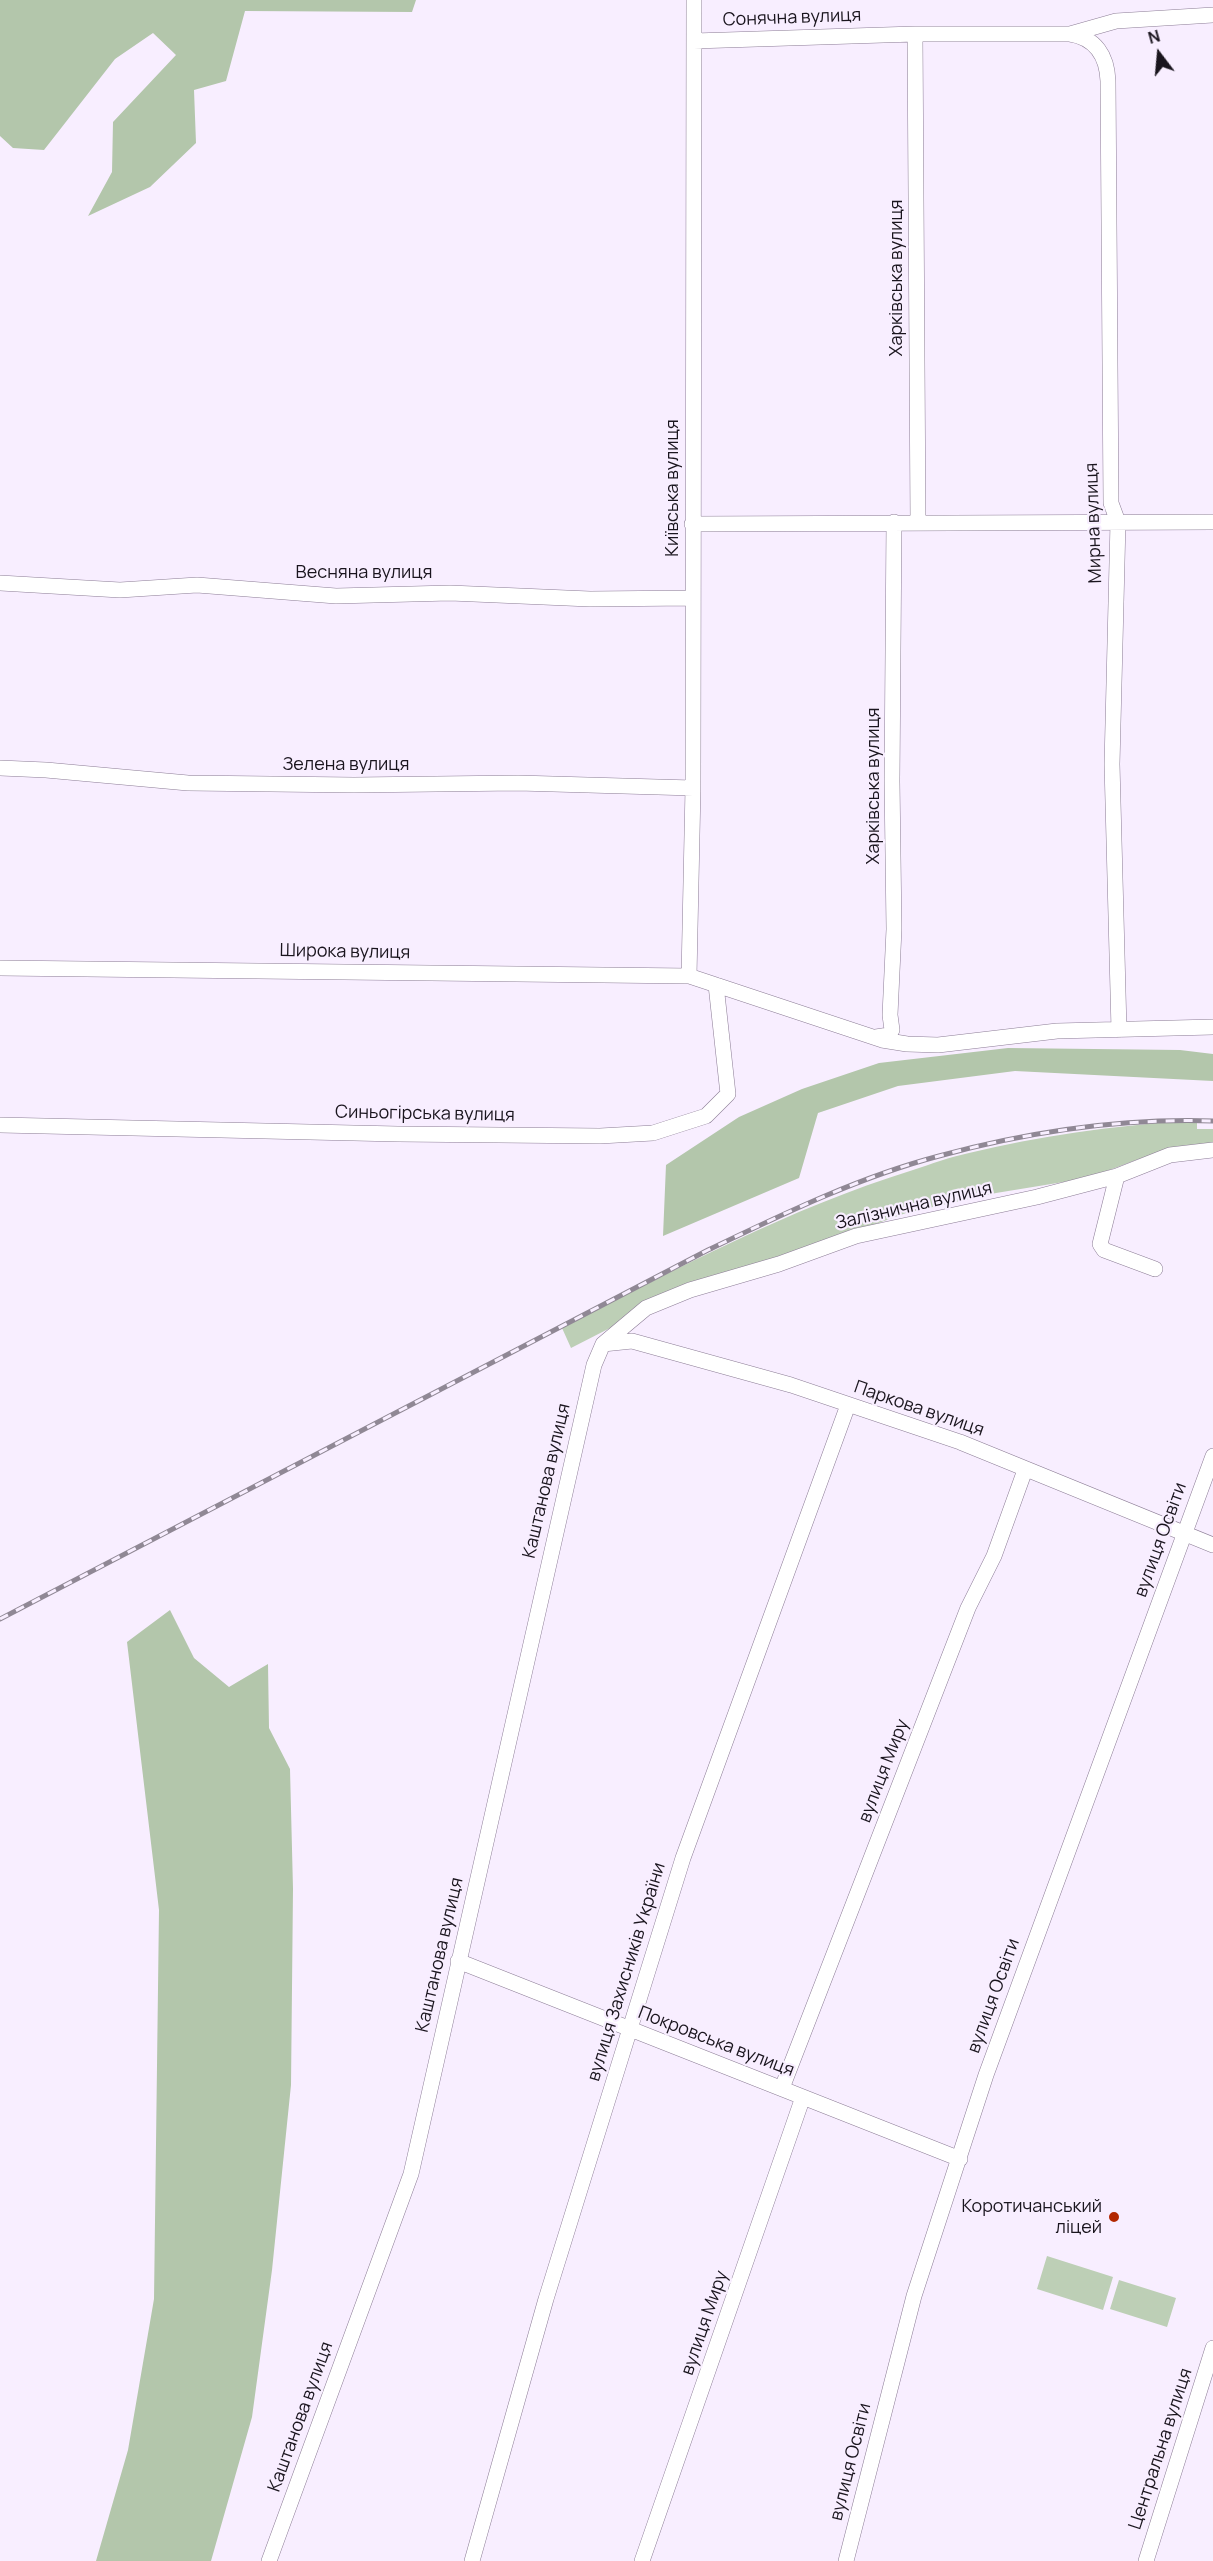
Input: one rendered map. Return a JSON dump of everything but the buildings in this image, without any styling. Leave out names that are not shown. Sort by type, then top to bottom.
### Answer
[{"type":"street","name":"Київська вулиця","points":[[689,976],[693,788],[694,0]]},
{"type":"street","name":"Сонячна вулиця","points":[[694,41],[915,34],[1070,34],[1116,21],[1213,15]]},
{"type":"street","name":"Харківська вулиця","points":[[915,34],[918,522]]},
{"type":"street","name":"Мирна вулиця","points":[[1070,34],[1084,38],[1096,46],[1104,58],[1107,72],[1111,503],[1118,522],[1113,765],[1119,1030]]},
{"type":"street","name":"Харківська вулиця","points":[[876,1037],[889,1035],[892,1029],[890,1015],[894,928],[892,781],[894,522]]},
{"type":"street","points":[[692,524],[1213,522]]},
{"type":"street","name":"Весняна вулиця","points":[[0,583],[120,590],[197,585],[336,596],[450,593],[590,599],[692,598]]},
{"type":"street","name":"Зелена вулиця","points":[[0,768],[188,783],[354,786],[518,783],[693,788]]},
{"type":"street","name":"Широка вулиця","points":[[0,968],[689,976],[876,1037],[907,1044],[938,1045],[1057,1031],[1213,1027]]},
{"type":"street","name":"Синьогірська вулиця","points":[[0,1125],[398,1134],[600,1136],[653,1133],[706,1116],[728,1094],[716,985]]},
{"type":"street","name":"Залізнична вулиця","points":[[603,1344],[646,1308],[690,1290],[779,1264],[856,1236],[1037,1197],[1117,1176],[1170,1155],[1213,1150]]},
{"type":"street","points":[[1117,1176],[1101,1239],[1102,1248],[1155,1269]]},
{"type":"street","name":"Паркова вулиця","points":[[603,1344],[632,1341],[791,1384],[960,1442],[1213,1545]]},
{"type":"street","name":"Каштанова вулиця","points":[[269,2561],[411,2174],[594,1365],[603,1344]]},
{"type":"street","name":"вулиця Захисників України","points":[[472,2561],[546,2299],[682,1858],[848,1405]]},
{"type":"street","name":"вулиця Освіти","points":[[846,2561],[914,2296],[986,2075],[1213,1456]]},
{"type":"street","name":"вулиця Миру","points":[[782,2088],[968,1608],[994,1556],[1025,1470]]},
{"type":"street","name":"Покровська вулиця","points":[[458,1961],[960,2159]]},
{"type":"street","name":"вулиця Миру","points":[[642,2561],[803,2097]]},
{"type":"street","name":"Центральна вулиця","points":[[1146,2561],[1212,2355]]},
{"type":"green space","points":[[0,0],[416,0],[412,12],[245,11],[226,81],[194,90],[196,143],[150,187],[88,216],[112,172],[113,122],[176,55],[153,33],[115,59],[44,150],[13,148],[0,136]]},
{"type":"green space","points":[[1008,1048],[1180,1050],[1213,1054],[1213,1081],[1015,1071],[898,1086],[818,1113],[799,1178],[663,1236],[666,1165],[739,1117],[802,1089],[879,1063]]},
{"type":"green space","points":[[1184,1121],[1197,1122],[1197,1129],[1213,1129],[1213,1151],[1139,1159],[1088,1178],[996,1193],[906,1213],[657,1304],[571,1348],[562,1328],[734,1241],[867,1185],[934,1163],[995,1147],[1103,1129]]},
{"type":"green space","points":[[170,1610],[194,1658],[229,1687],[268,1664],[269,1728],[290,1769],[293,1889],[291,2085],[272,2270],[252,2417],[211,2561],[96,2561],[128,2450],[154,2299],[159,1910],[127,1642]]},
{"type":"green space","points":[[1047,2256],[1113,2277],[1103,2310],[1037,2289]]},
{"type":"green space","points":[[1119,2280],[1176,2298],[1167,2327],[1110,2309]]},
{"type":"railway","points":[[0,1619],[708,1250],[851,1185],[939,1156],[1006,1140],[1109,1124],[1213,1121]]},
{"type":"place","name":"Коротичанський ліцей","points":[[1114,2217]]}]
